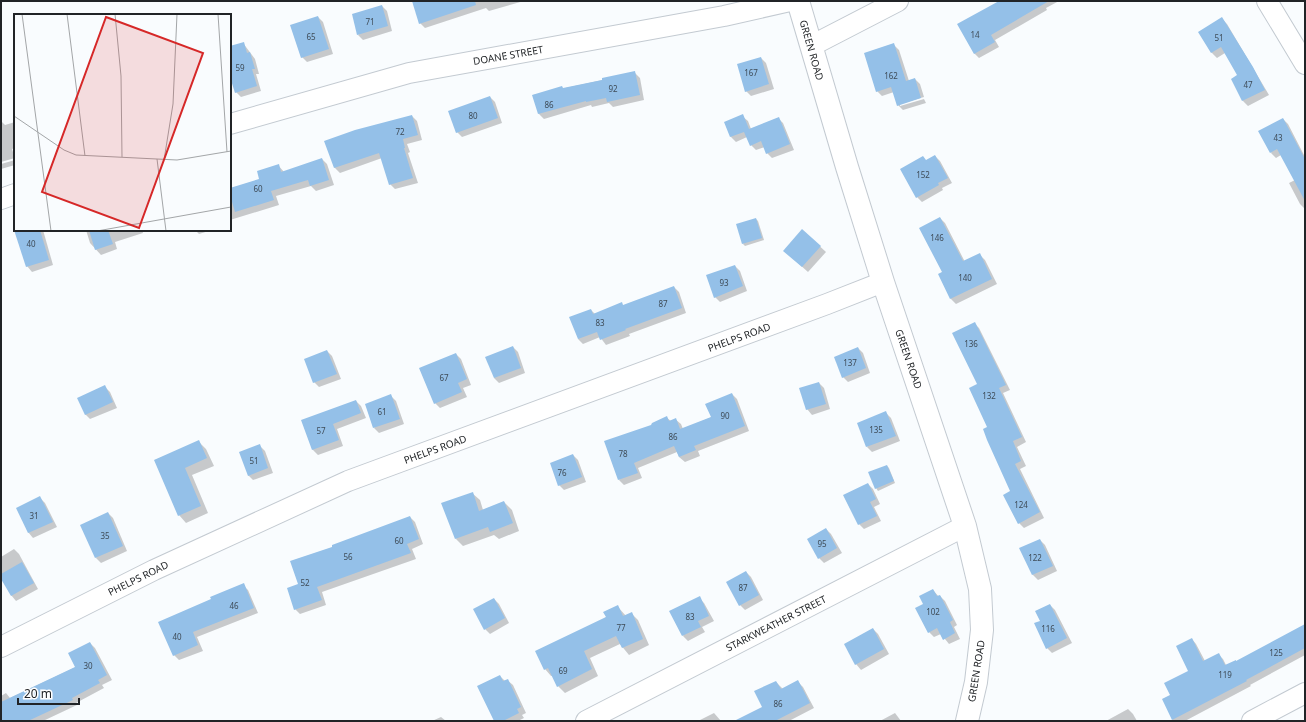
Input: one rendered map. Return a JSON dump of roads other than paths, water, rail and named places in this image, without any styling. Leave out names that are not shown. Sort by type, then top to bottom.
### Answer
[{"type":"street","name":"DOANE STREET","points":[[231,124],[409,73],[724,16],[790,1]]},
{"type":"street","name":"GREEN ROAD","points":[[798,1],[847,168],[883,282],[965,526],[980,589],[982,630],[976,682],[966,721]]},
{"type":"street","points":[[811,46],[898,1]]},
{"type":"street","points":[[1267,1],[1305,64]]},
{"type":"street","points":[[1,199],[14,194]]},
{"type":"street","name":"PHELPS ROAD","points":[[1,647],[154,570],[348,481],[820,307],[883,282]]},
{"type":"street","name":"STARKWEATHER STREET","points":[[586,721],[965,526]]},
{"type":"street","points":[[1252,721],[1305,693]]}]
